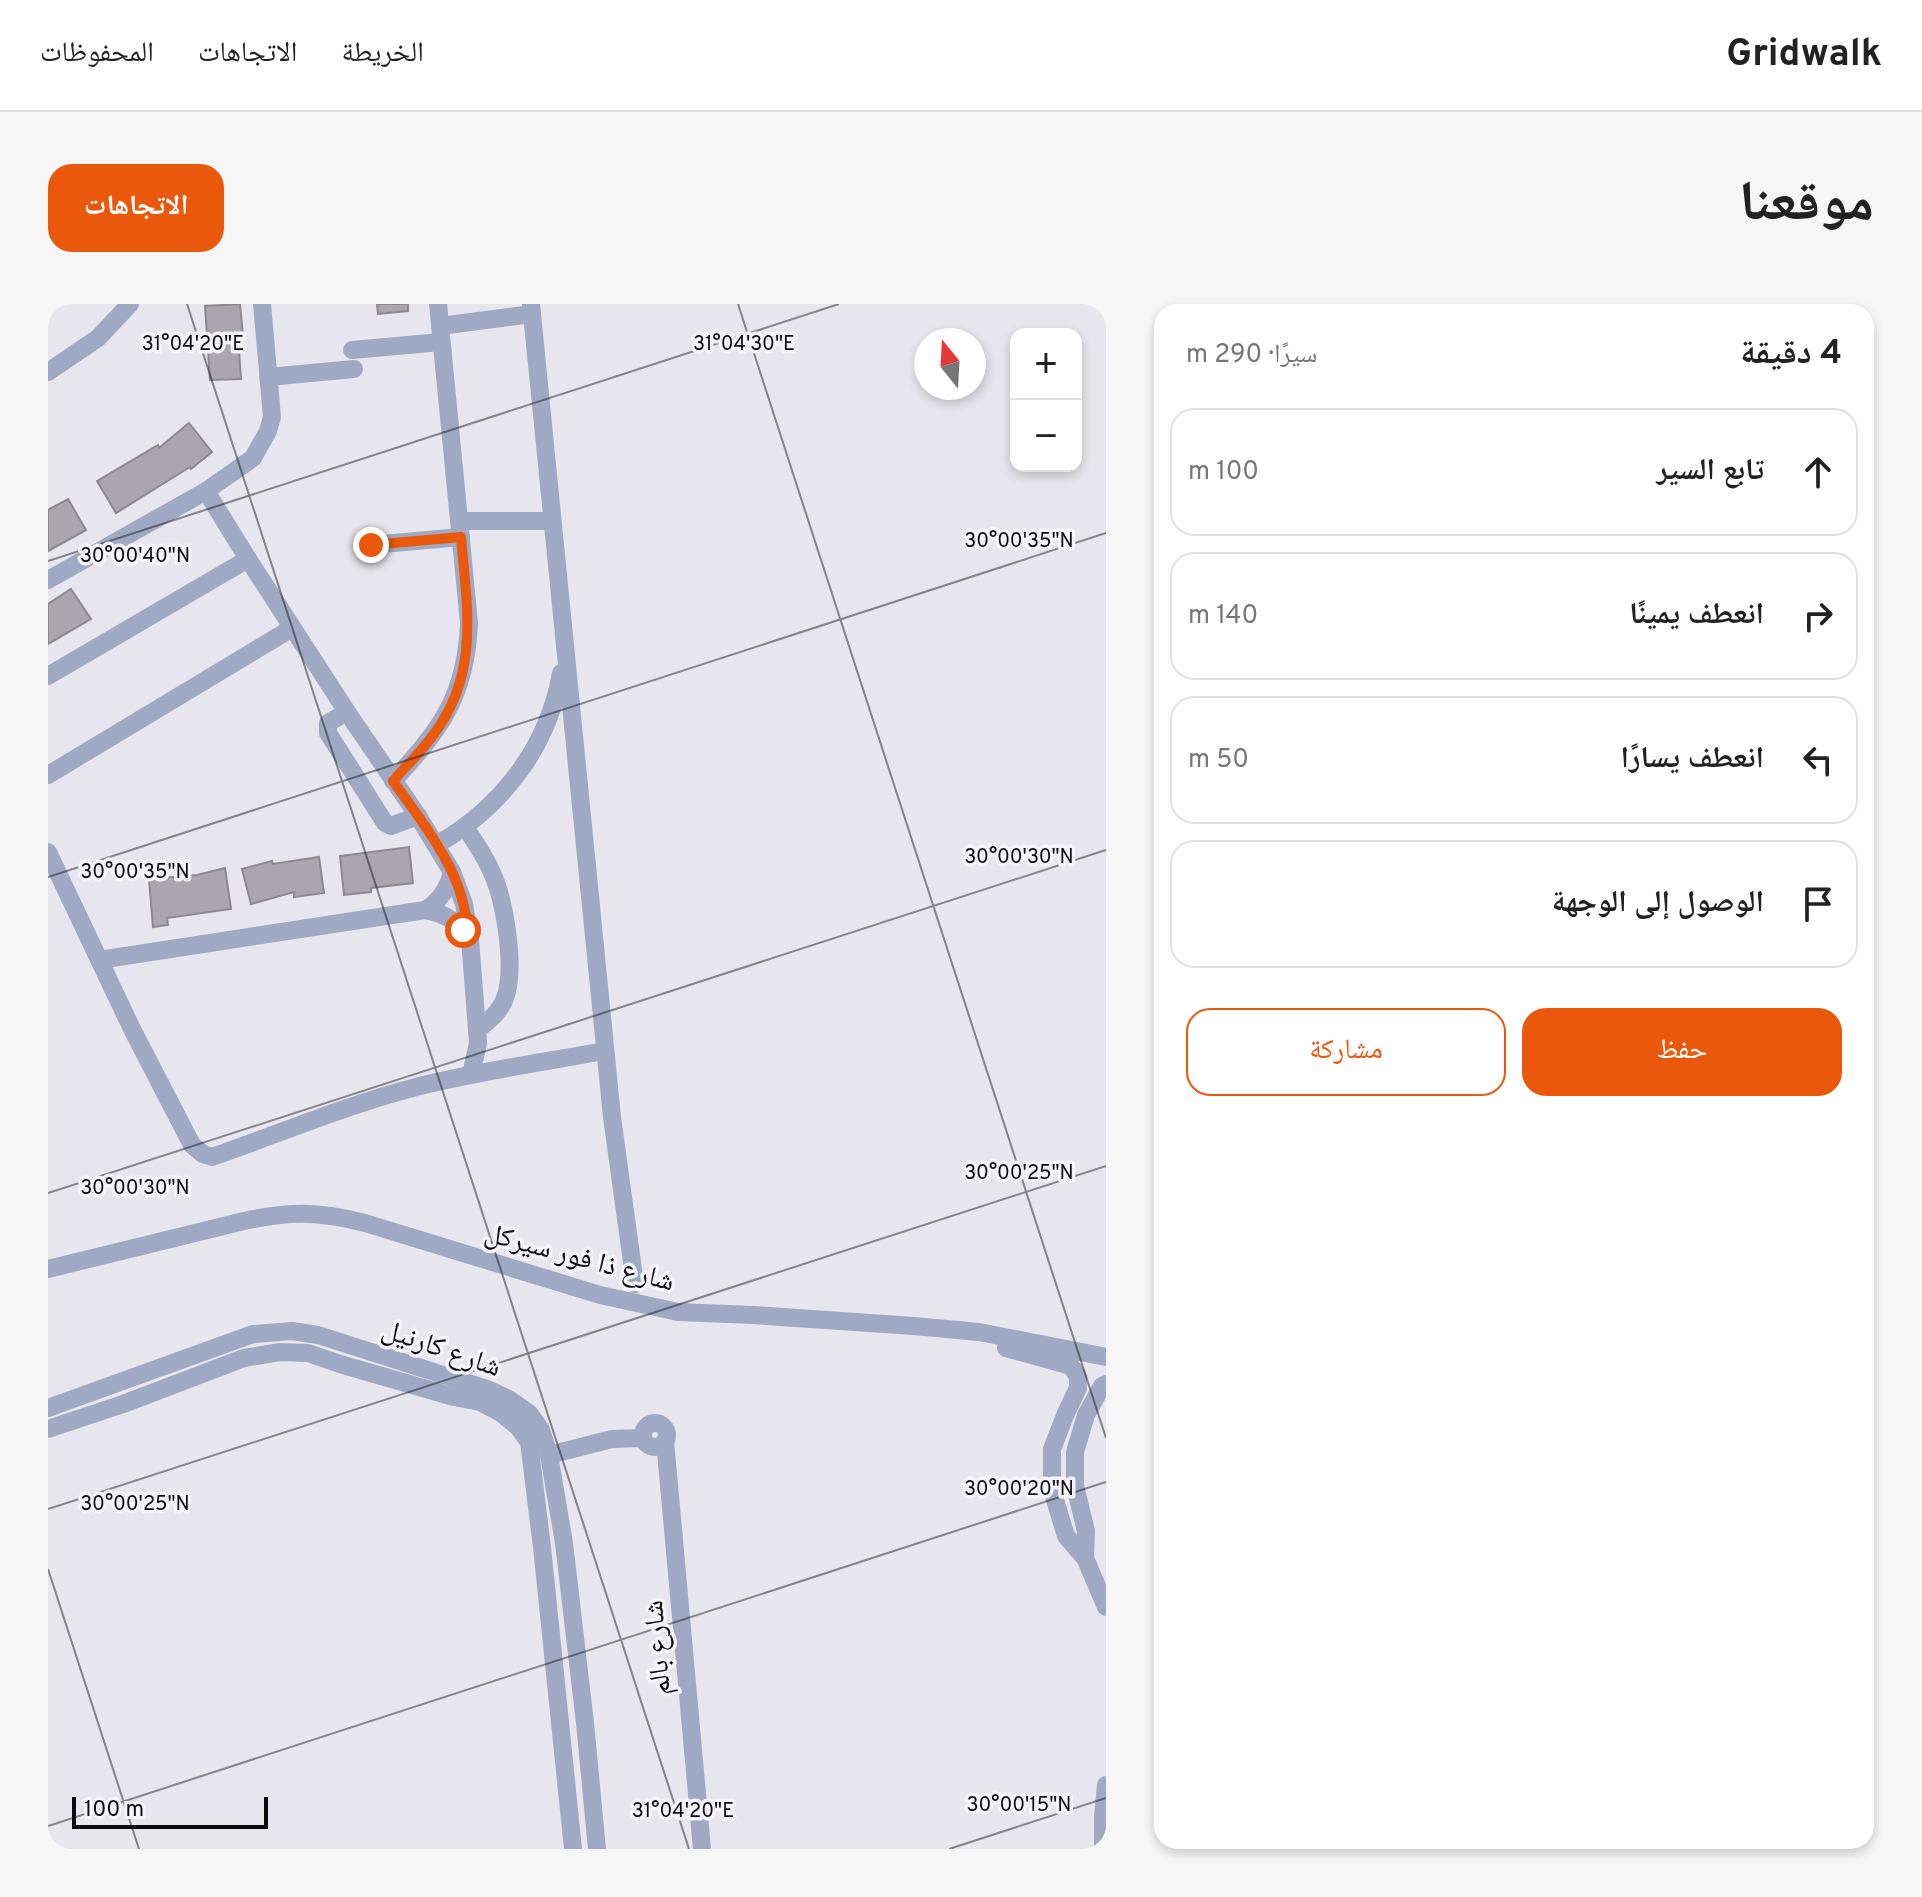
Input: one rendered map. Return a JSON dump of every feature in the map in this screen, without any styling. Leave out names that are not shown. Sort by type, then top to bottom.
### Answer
[{"type":"street","points":[[48,372],[98,338],[130,304]]},
{"type":"street","points":[[48,580],[206,491],[253,458],[262,445],[272,417],[262,304]]},
{"type":"street","points":[[393,781],[436,732],[452,702],[464,669],[468,646],[469,623],[438,304]]},
{"type":"street","points":[[268,377],[353,360],[531,309],[612,1117],[635,1284]]},
{"type":"street","points":[[206,491],[452,872],[464,904],[470,939],[478,1036],[471,1075]]},
{"type":"street","points":[[371,545],[460,529],[552,521]]},
{"type":"street","points":[[48,676],[248,559]]},
{"type":"street","points":[[48,775],[292,628]]},
{"type":"street","points":[[436,845],[486,811],[520,772],[539,740],[555,701],[564,650]]},
{"type":"street","points":[[347,712],[328,723],[328,733],[385,823],[391,826],[418,816]]},
{"type":"street","points":[[539,740],[553,738],[574,743]]},
{"type":"street","points":[[465,827],[482,851],[494,877],[502,905],[508,949],[509,986],[505,999],[478,1036]]},
{"type":"street","points":[[48,852],[132,1029],[192,1145],[203,1154],[212,1157],[419,1087],[499,1069],[605,1051]]},
{"type":"street","points":[[99,960],[425,910],[438,901],[448,888],[452,872]]},
{"type":"street","points":[[425,910],[450,918],[470,939]]},
{"type":"street","points":[[478,1036],[499,1069]]},
{"type":"street","name":"شارع ذا فور سيركل","points":[[48,1269],[244,1221],[305,1212],[365,1223],[600,1295],[678,1312],[979,1332],[1106,1357]]},
{"type":"street","name":"شارع كارنيل","points":[[48,1408],[253,1334],[292,1331],[318,1335],[483,1395],[509,1399],[529,1413],[541,1430],[549,1455],[564,1543],[597,1849]]},
{"type":"street","points":[[979,1332],[997,1345],[1071,1366],[1076,1372],[1078,1388],[1052,1449],[1052,1490],[1066,1536],[1085,1558],[1106,1607]]},
{"type":"street","name":"شارع كارنيل","points":[[48,1429],[244,1358],[280,1352],[308,1353],[454,1397],[483,1395],[518,1427],[529,1442],[573,1849]]},
{"type":"street","points":[[1085,1558],[1086,1531],[1075,1486],[1075,1452],[1086,1415],[1106,1384]]},
{"type":"street","name":"شارع بالم","points":[[549,1455],[612,1439],[643,1438],[647,1445],[655,1448],[665,1441],[702,1849]]},
{"type":"street","points":[[1052,1449],[1075,1452]]},
{"type":"street","points":[[1052,1490],[1075,1486]]},
{"type":"street","points":[[542,1547],[564,1543]]},
{"type":"street","points":[[1103,1849],[1106,1785]]},
{"type":"building","points":[[240,304],[243,336],[238,337],[241,379],[210,380],[205,306]]},
{"type":"building","points":[[377,304],[408,304],[408,311],[378,314]]},
{"type":"building","points":[[189,423],[212,452],[191,469],[116,513],[97,481],[158,445],[159,448]]},
{"type":"building","points":[[68,499],[86,530],[48,551],[48,510]]},
{"type":"building","points":[[71,589],[91,619],[48,644],[48,604]]},
{"type":"building","points":[[409,847],[413,883],[344,895],[340,856]]},
{"type":"building","points":[[319,857],[324,893],[294,897],[294,892],[251,904],[242,869],[272,861],[273,864]]},
{"type":"building","points":[[225,868],[231,909],[167,918],[168,925],[153,927],[149,879],[197,875]]},
{"type":"route","points":[[371,545],[461,537],[469,623],[464,669],[448,712],[436,732],[393,781],[452,872],[464,904],[470,939],[463,930]]}]
